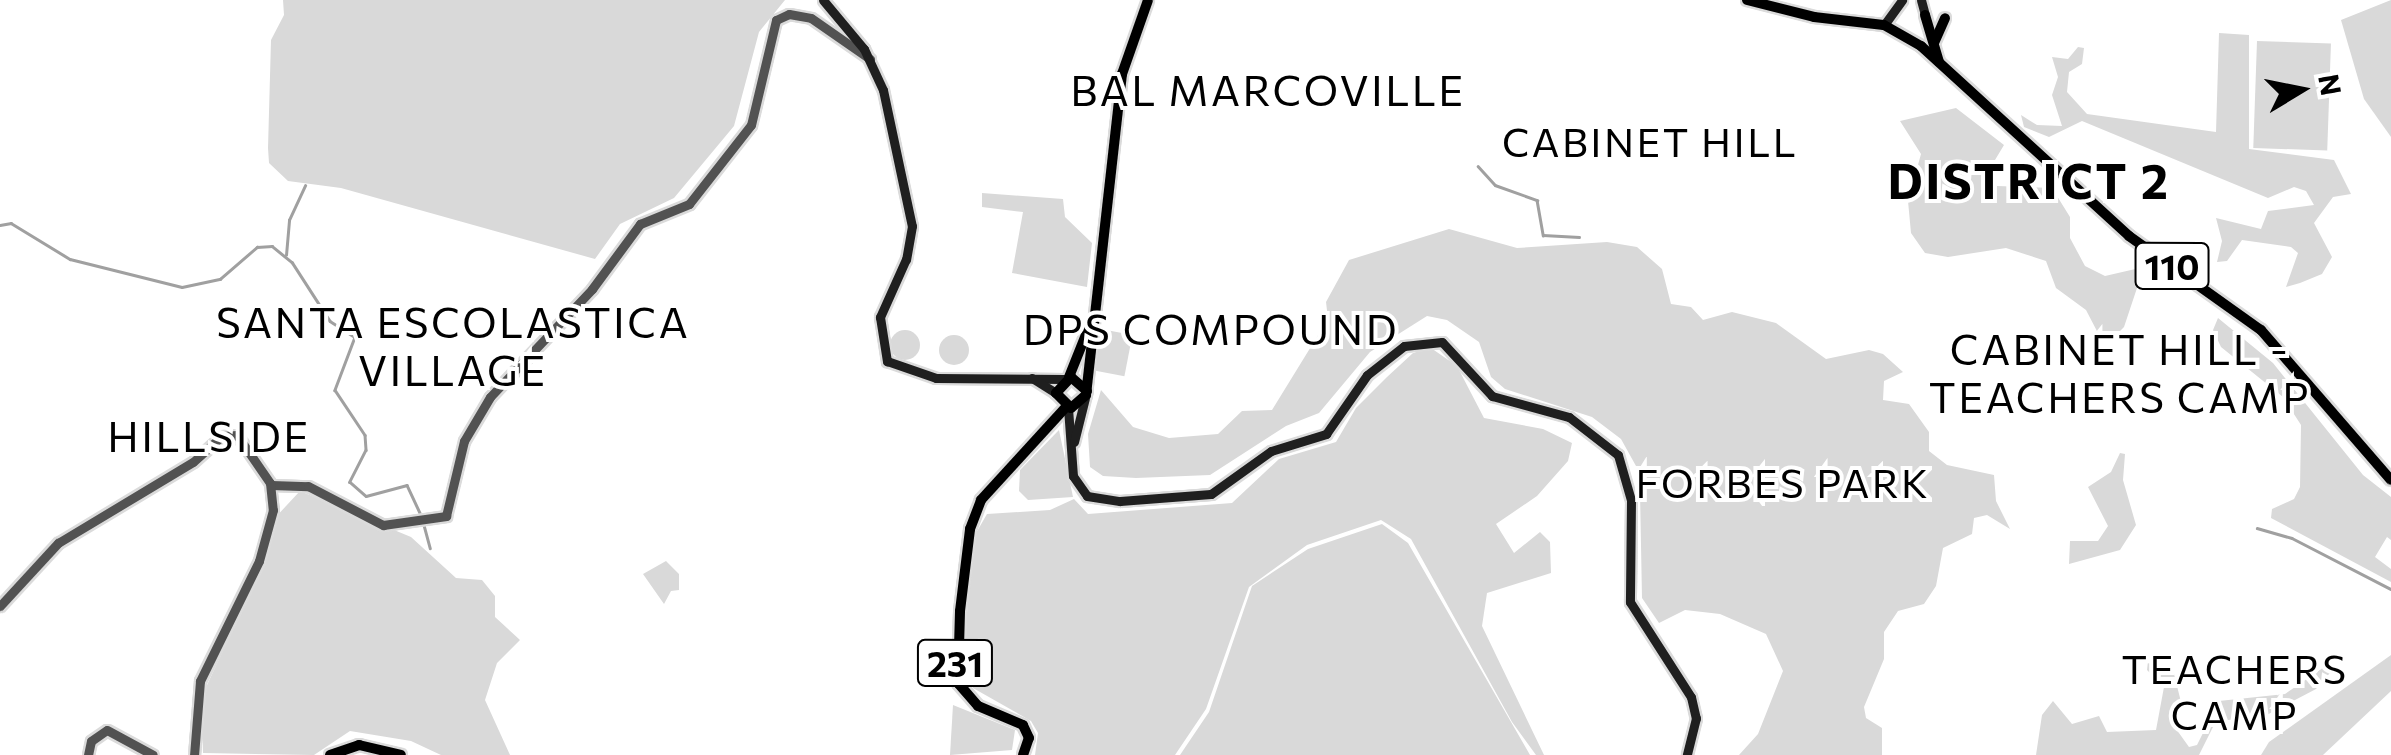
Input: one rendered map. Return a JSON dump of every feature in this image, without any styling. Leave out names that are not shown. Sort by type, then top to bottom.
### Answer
[{"type":"main road","points":[[823,0],[870,59],[890,111],[912,226],[906,259],[880,317],[882,352],[895,368],[916,375],[1067,378],[1086,395],[1072,450]]},
{"type":"main road","name":"231","points":[[1062,402],[1086,395],[1122,74],[1148,0]]},
{"type":"main road","name":"110","points":[[1747,0],[1814,18],[1884,25],[1940,62],[2129,236],[2261,330],[2391,480]]},
{"type":"main road","points":[[1884,25],[1902,0]]},
{"type":"main road","points":[[1921,0],[1940,62]]},
{"type":"main road","points":[[1934,44],[1945,18]]},
{"type":"main road","name":"231","points":[[1023,755],[1026,728],[971,702],[958,683],[955,659],[974,516],[1062,402],[1067,378],[1082,359],[1094,312]]},
{"type":"main road","points":[[1029,378],[1062,402],[1077,484],[1095,499],[1211,494],[1271,451],[1326,434],[1367,375],[1404,346],[1442,342],[1492,396],[1569,417],[1618,456],[1631,500],[1630,602],[1690,697],[1696,718],[1687,755]]},
{"type":"main road","points":[[330,755],[360,745],[401,755]]},
{"type":"street","points":[[797,14],[802,0]]},
{"type":"street","points":[[270,485],[319,490],[374,524],[422,521],[449,513],[464,442],[490,397],[592,289],[640,224],[689,204],[752,125],[770,30],[782,16],[797,14],[870,59]]},
{"type":"street","points":[[0,606],[58,543],[193,462],[226,434],[243,441],[270,485],[273,498],[259,560],[200,681],[194,755]]},
{"type":"street","points":[[273,498],[293,485]]},
{"type":"street","points":[[88,755],[95,736],[112,730],[153,755]]},
{"type":"shaded area","points":[[283,0],[785,0],[759,32],[734,126],[674,198],[620,224],[595,259],[341,188],[288,181],[269,163],[268,148],[271,40],[284,15]]},
{"type":"shaded area","points":[[2391,0],[2391,137],[2364,99],[2341,20]]},
{"type":"shaded area","points":[[2219,33],[2249,35],[2249,149],[2334,160],[2351,194],[2333,197],[2314,223],[2332,257],[2322,274],[2300,283],[2286,287],[2298,253],[2291,247],[2242,240],[2227,261],[2217,262],[2222,241],[2216,218],[2261,229],[2268,211],[2314,205],[2306,191],[2294,187],[2268,198],[2082,121],[2049,137],[2024,127],[2021,115],[2037,125],[2062,126],[2052,95],[2058,77],[2052,57],[2068,59],[2078,47],[2084,48],[2082,64],[2069,72],[2067,92],[2087,114],[2216,132]]},
{"type":"shaded area","points":[[2257,41],[2331,44],[2327,151],[2253,148]]},
{"type":"shaded area","points":[[1956,108],[2004,145],[1989,170],[1997,186],[2052,188],[2070,217],[2070,238],[2085,266],[2105,276],[2144,267],[2124,327],[2111,340],[2099,335],[2086,310],[2056,288],[2046,261],[2006,248],[1948,257],[1925,253],[1911,233],[1908,201],[1921,154],[1900,121]]},
{"type":"shaded area","points":[[982,193],[1063,199],[1065,217],[1092,243],[1087,287],[1012,273],[1023,212],[982,207]]},
{"type":"shaded area","points":[[1449,229],[1517,248],[1607,242],[1637,247],[1662,269],[1671,304],[1691,307],[1703,320],[1732,312],[1776,323],[1826,359],[1869,350],[1883,354],[1903,372],[1884,381],[1883,400],[1909,404],[1929,432],[1929,451],[1947,465],[1994,475],[1996,501],[2010,529],[1987,515],[1974,518],[1972,534],[1943,548],[1936,586],[1924,604],[1898,611],[1884,632],[1884,659],[1864,707],[1866,718],[1882,728],[1882,755],[1739,755],[1758,734],[1783,671],[1766,634],[1720,614],[1685,610],[1659,623],[1642,598],[1640,492],[1636,466],[1621,439],[1592,417],[1505,389],[1491,377],[1479,342],[1447,320],[1427,316],[1370,352],[1319,413],[1286,426],[1210,475],[1103,476],[1090,467],[1088,434],[1101,390],[1133,427],[1169,438],[1218,434],[1242,411],[1272,410],[1328,319],[1326,302],[1349,260]]},
{"type":"shaded area","points":[[2218,318],[2273,363],[2363,475],[2391,497],[2391,540],[2387,537],[2375,557],[2391,569],[2391,582],[2271,518],[2272,509],[2294,499],[2300,487],[2301,425],[2283,397],[2221,347],[2213,330]]},
{"type":"shaded area","points":[[1101,329],[1132,335],[1124,376],[1093,370]]},
{"type":"shaded area","points":[[905,330],[915,335],[920,345],[915,355],[905,360],[895,355],[890,345],[895,335]]},
{"type":"shaded area","points":[[954,335],[968,344],[969,350],[960,364],[954,365],[940,356],[939,350],[948,336]]},
{"type":"shaded area","points":[[1431,348],[1457,366],[1484,418],[1543,429],[1572,443],[1568,461],[1537,496],[1496,524],[1514,553],[1540,532],[1550,542],[1551,573],[1487,593],[1482,626],[1544,755],[1536,755],[1512,722],[1411,539],[1381,520],[1307,545],[1249,587],[1206,709],[1175,755],[1035,755],[1038,733],[1031,721],[973,688],[964,657],[972,540],[987,514],[1050,510],[1074,499],[1088,514],[1232,503],[1279,459],[1336,442],[1356,408],[1387,377],[1413,353]]},
{"type":"shaded area","points":[[1059,430],[1073,497],[1028,500],[1019,491],[1020,470]]},
{"type":"shaded area","points":[[2120,453],[2125,454],[2123,480],[2136,525],[2120,550],[2069,564],[2070,541],[2098,541],[2108,526],[2088,487],[2111,472]]},
{"type":"shaded area","points":[[300,491],[411,537],[456,578],[482,580],[495,596],[495,617],[520,640],[497,663],[485,700],[510,755],[441,755],[411,741],[350,731],[314,755],[203,753],[201,698],[266,558],[273,520]]},
{"type":"shaded area","points":[[1382,524],[1408,543],[1530,755],[1180,755],[1209,712],[1252,586],[1308,549]]},
{"type":"shaded area","points":[[666,561],[679,574],[679,590],[671,591],[664,604],[643,574]]},
{"type":"shaded area","points":[[2391,655],[2391,691],[2323,755],[2261,755],[2269,742]]},
{"type":"shaded area","points":[[2148,661],[2174,674],[2181,702],[2174,726],[2189,747],[2197,745],[2219,701],[2285,694],[2330,663],[2336,666],[2316,689],[2263,717],[2216,721],[2199,755],[2036,755],[2042,715],[2053,701],[2072,724],[2099,716],[2107,732],[2156,730],[2164,687],[2147,670]]},
{"type":"shaded area","points":[[953,705],[1015,730],[1012,750],[950,755]]},
{"type":"waterway","points":[[1478,166],[1495,185],[1537,200],[1543,235],[1579,237]]},
{"type":"waterway","points":[[286,255],[289,220],[305,186]]},
{"type":"waterway","points":[[0,225],[11,223],[70,259],[182,287],[220,279],[257,247],[272,246],[292,262],[330,321],[355,337],[335,390],[365,435],[366,450],[350,482],[366,496],[407,485],[422,517]]},
{"type":"waterway","points":[[424,525],[430,548]]},
{"type":"waterway","points":[[2257,528],[2292,538],[2391,589]]},
{"type":"district","name":"BAL MARCOVILLE","points":[[1268,89]]},
{"type":"district","name":"CABINET HILL","points":[[1650,141]]},
{"type":"district","name":"DISTRICT 2","points":[[2029,180]]},
{"type":"district","name":"DPS COMPOUND","points":[[1211,328]]},
{"type":"district","name":"SANTA ESCOLASTICA VILLAGE","points":[[453,345]]},
{"type":"district","name":"CABINET HILL - TEACHERS CAMP","points":[[2120,372]]},
{"type":"district","name":"HILLSIDE","points":[[209,435]]},
{"type":"district","name":"FORBES PARK","points":[[1783,482]]},
{"type":"district","name":"TEACHERS CAMP","points":[[2235,691]]}]
